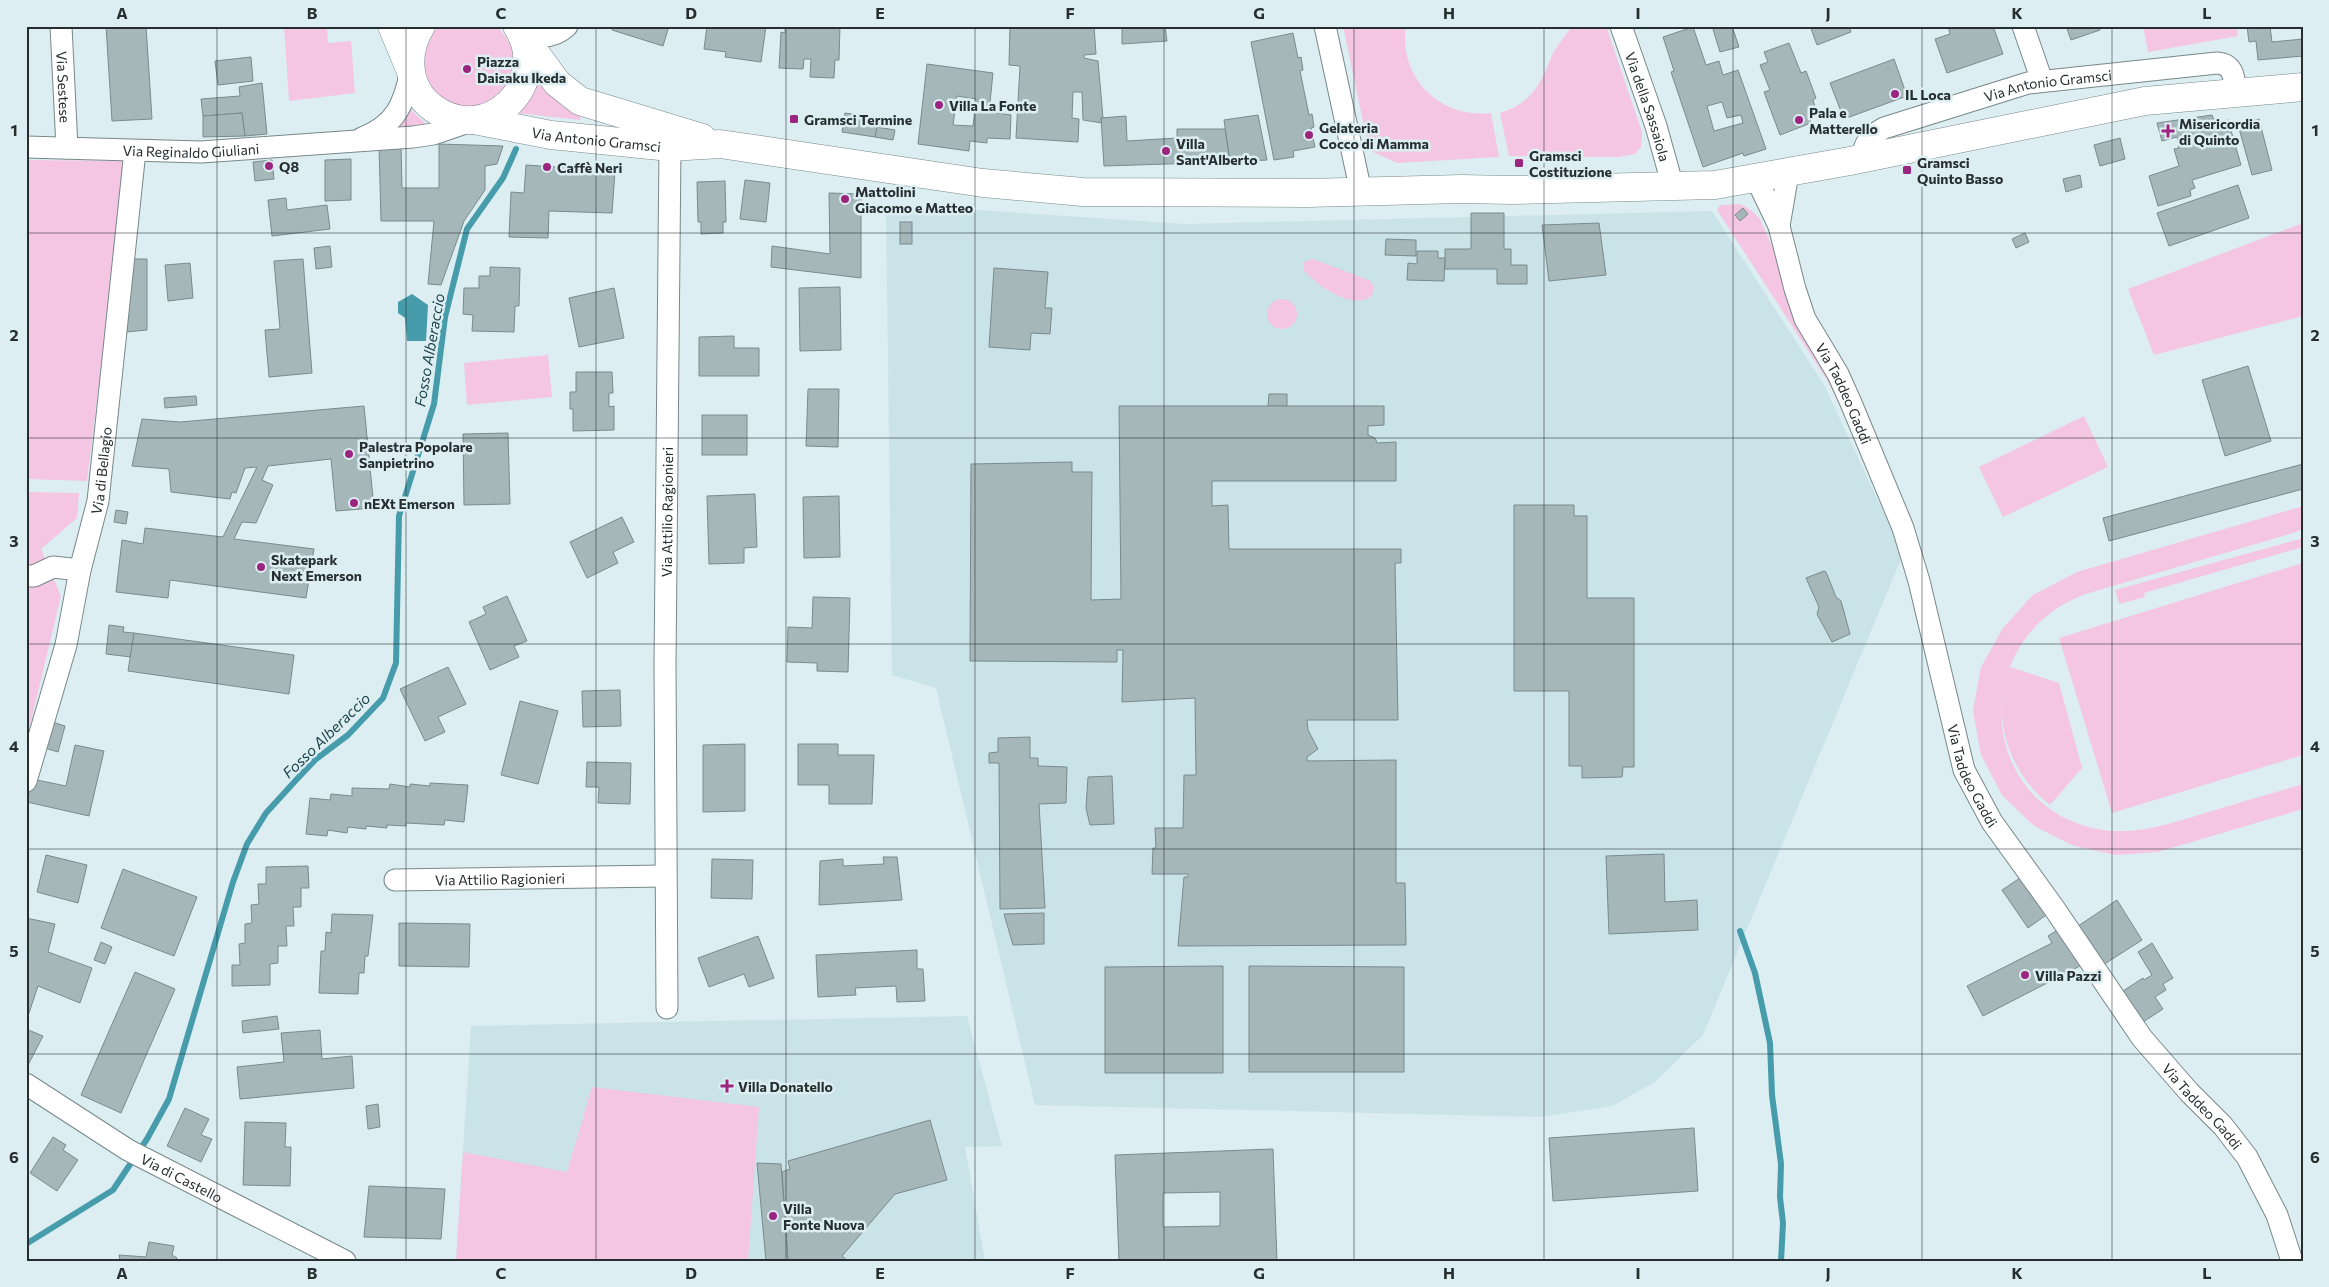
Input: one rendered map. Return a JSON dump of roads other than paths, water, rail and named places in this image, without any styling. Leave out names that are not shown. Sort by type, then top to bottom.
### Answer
[{"type":"main road","points":[[392,26],[417,90],[430,105],[455,118],[474,120],[484,118],[501,110],[521,89],[528,61],[519,28]]},
{"type":"main road","points":[[411,71],[410,51],[421,26]]},
{"type":"main road","name":"Via Antonio Gramsci","points":[[519,28],[550,74],[580,101],[720,144],[983,183],[1083,192],[1361,192],[1715,185],[1788,173],[2100,109],[2145,102],[2303,86]]},
{"type":"main road","name":"Via Antonio Gramsci","points":[[474,120],[550,135],[670,147],[720,144]]},
{"type":"street","name":"Via Sestese","points":[[61,26],[67,148]]},
{"type":"street","points":[[519,28],[530,34],[542,36],[556,33],[567,26]]},
{"type":"street","points":[[1325,26],[1361,192]]},
{"type":"street","name":"Via della Sassaiola","points":[[1621,26],[1656,126],[1673,187]]},
{"type":"street","points":[[2023,26],[2042,81]]},
{"type":"street","name":"Via Antonio Gramsci","points":[[1862,158],[1864,146],[1868,139],[1884,128],[2008,88],[2042,81],[2218,62],[2225,63],[2232,70],[2236,92]]},
{"type":"street","name":"Via Reginaldo Giuliani","points":[[355,140],[374,133],[389,123],[402,102],[411,71]]},
{"type":"street","name":"Via Reginaldo Giuliani","points":[[26,147],[201,152],[355,140],[395,139],[433,134],[474,120]]},
{"type":"street","name":"Via Attilio Ragionieri","points":[[667,1008],[665,674],[670,147]]},
{"type":"street","name":"Via di Bellagio","points":[[26,781],[66,645],[80,570],[98,501],[135,151]]},
{"type":"street","name":"Via Taddeo Gaddi","points":[[1779,226],[1788,173]]},
{"type":"street","name":"Via Taddeo Gaddi","points":[[1756,178],[1779,226],[1795,289],[1805,319],[1838,374],[1852,403],[1903,528],[1919,581],[1964,770],[1992,822],[2054,908],[2142,1038],[2178,1080],[2223,1126],[2247,1158],[2277,1215],[2292,1261]]},
{"type":"street","points":[[26,576],[34,576],[53,567],[80,570]]},
{"type":"street","name":"Via Attilio Ragionieri","points":[[395,880],[665,876]]},
{"type":"street","name":"Via di Castello","points":[[26,1084],[137,1155],[346,1261]]},
{"type":"water","points":[[412,294],[428,305],[426,341],[407,341],[405,318],[398,313],[398,302]]},
{"type":"waterway","name":"Fosso Alberaccio","points":[[26,1244],[113,1190],[147,1139],[169,1099],[233,882],[247,844],[266,813],[297,779],[316,759],[348,735],[383,698],[396,663],[399,516],[434,404],[445,317],[467,229],[503,178],[516,149]]},
{"type":"waterway","points":[[1740,931],[1755,973],[1770,1043],[1772,1095],[1781,1164],[1780,1197],[1783,1223],[1781,1261]]},
{"type":"place","name":"Piazza Daisaku Ikeda","points":[[467,69]]},
{"type":"place","name":"IL Loca","points":[[1895,94]]},
{"type":"place","name":"Villa La Fonte","points":[[939,105]]},
{"type":"place","name":"Gramsci Termine","points":[[794,119]]},
{"type":"place","name":"Pala e Matterello","points":[[1799,120]]},
{"type":"place","name":"Misericordia di Quinto","points":[[2168,131]]},
{"type":"place","name":"Gelateria Cocco di Mamma","points":[[1309,135]]},
{"type":"place","name":"Villa Sant'Alberto","points":[[1166,151]]},
{"type":"place","name":"Gramsci Costituzione","points":[[1519,163]]},
{"type":"place","name":"Q8","points":[[269,166]]},
{"type":"place","name":"Caffè Neri","points":[[547,167]]},
{"type":"place","name":"Gramsci Quinto Basso","points":[[1907,170]]},
{"type":"place","name":"Mattolini Giacomo e Matteo","points":[[845,199]]},
{"type":"place","name":"Palestra Popolare Sanpietrino","points":[[349,454]]},
{"type":"place","name":"nEXt Emerson","points":[[354,503]]},
{"type":"place","name":"Skatepark Next Emerson","points":[[261,567]]},
{"type":"place","name":"Villa Pazzi","points":[[2025,975]]},
{"type":"place","name":"Villa Donatello","points":[[727,1086]]},
{"type":"place","name":"Villa Fonte Nuova","points":[[773,1216]]}]
